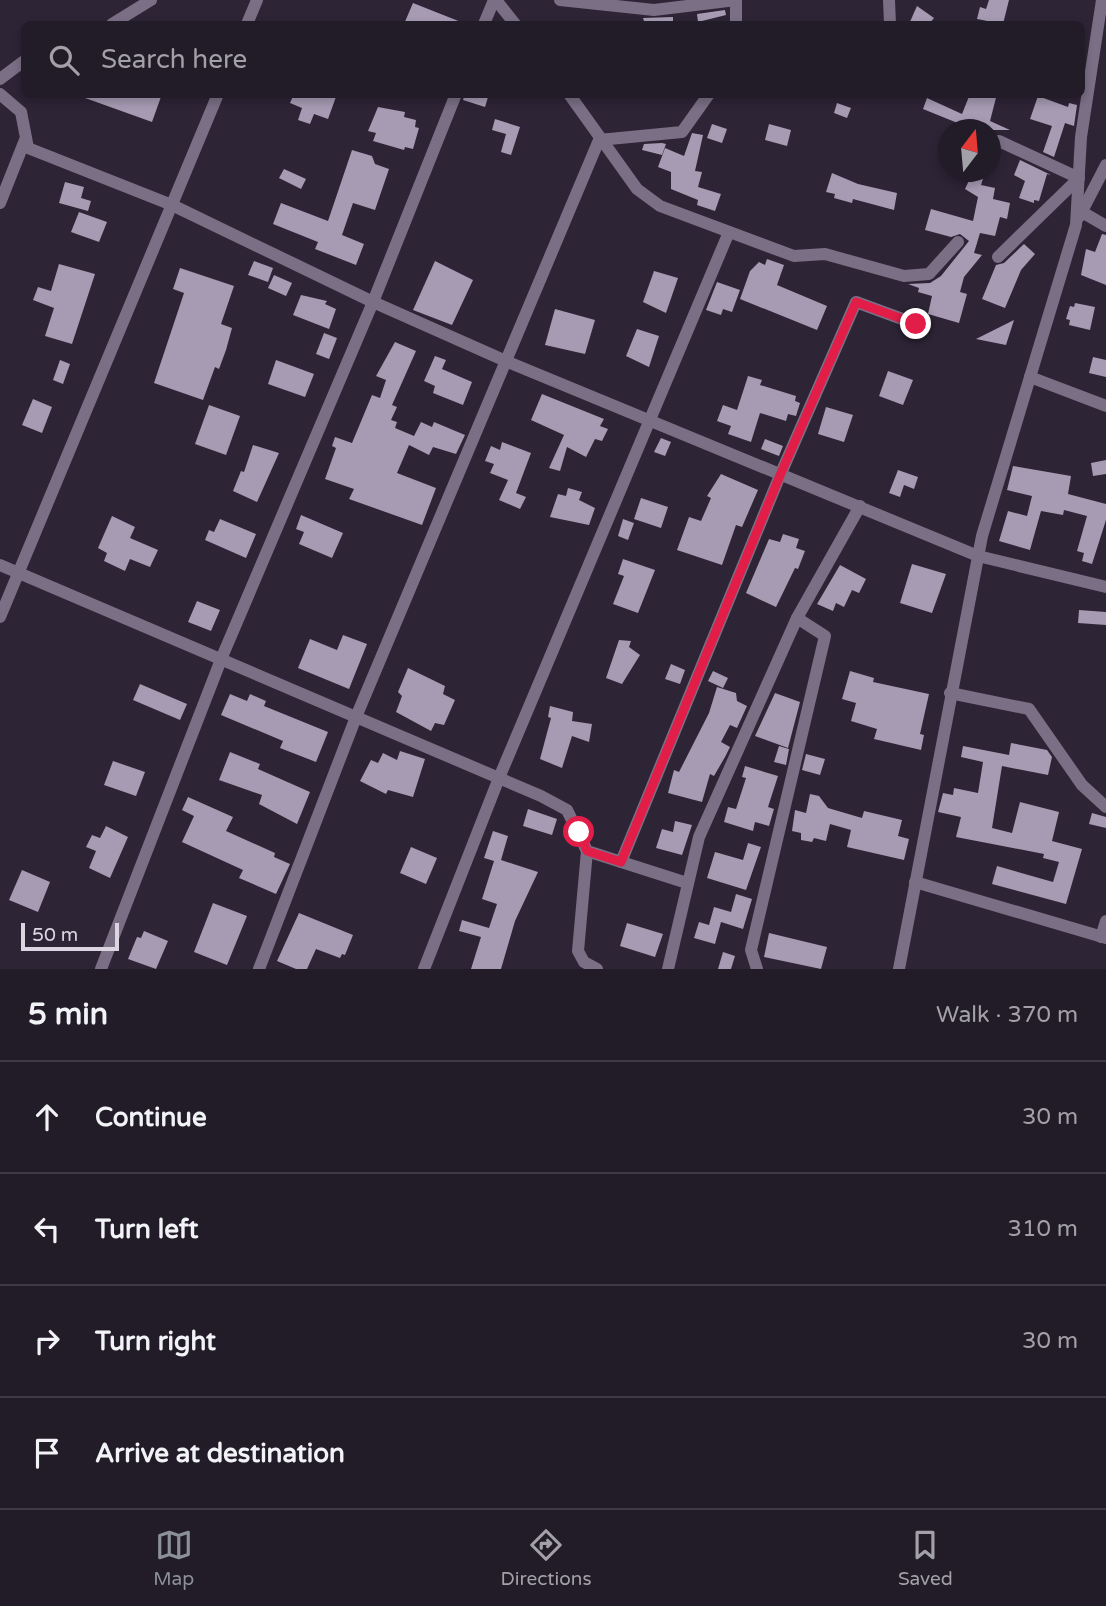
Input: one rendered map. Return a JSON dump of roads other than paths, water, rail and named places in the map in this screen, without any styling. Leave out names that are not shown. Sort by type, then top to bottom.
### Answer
[{"type":"street","points":[[117,21],[150,0]]},
{"type":"street","points":[[248,21],[257,0]]},
{"type":"street","points":[[485,21],[495,0],[512,21]]},
{"type":"street","points":[[560,0],[654,10],[736,0],[736,21]]},
{"type":"street","points":[[889,0],[890,21]]},
{"type":"street","points":[[1085,90],[1102,0]]},
{"type":"street","points":[[0,79],[21,63]]},
{"type":"street","points":[[0,94],[22,112],[28,148],[172,205],[373,302],[508,362],[978,556],[1106,587]]},
{"type":"street","points":[[0,617],[216,98]]},
{"type":"street","points":[[100,969],[222,657],[373,302],[454,98]]},
{"type":"street","points":[[572,98],[598,140],[636,189],[660,206],[729,232],[794,256],[825,254],[904,275],[920,276],[929,274],[958,242]]},
{"type":"street","points":[[598,140],[682,132],[706,98]]},
{"type":"street","points":[[1076,225],[1084,98]]},
{"type":"street","points":[[0,203],[25,140]]},
{"type":"street","points":[[259,969],[356,717],[508,362],[598,140]]},
{"type":"street","points":[[1001,142],[1079,178]]},
{"type":"street","points":[[899,969],[978,556],[1076,225],[1106,164]]},
{"type":"street","points":[[998,257],[1079,178]]},
{"type":"street","points":[[1082,212],[1106,226]]},
{"type":"street","points":[[424,969],[499,778],[729,232]]},
{"type":"street","points":[[621,862],[781,473],[856,302],[916,324]]},
{"type":"street","points":[[1030,377],[1106,406]]},
{"type":"street","points":[[668,969],[699,836],[797,618],[860,506]]},
{"type":"street","points":[[0,565],[222,657],[567,810],[587,851],[578,951],[584,962],[597,969]]},
{"type":"street","points":[[757,969],[751,950],[825,636],[797,618]]},
{"type":"street","points":[[950,693],[1029,709],[1082,785],[1106,807]]},
{"type":"street","points":[[587,851],[687,883]]},
{"type":"street","points":[[915,882],[1104,938],[1106,921]]}]
